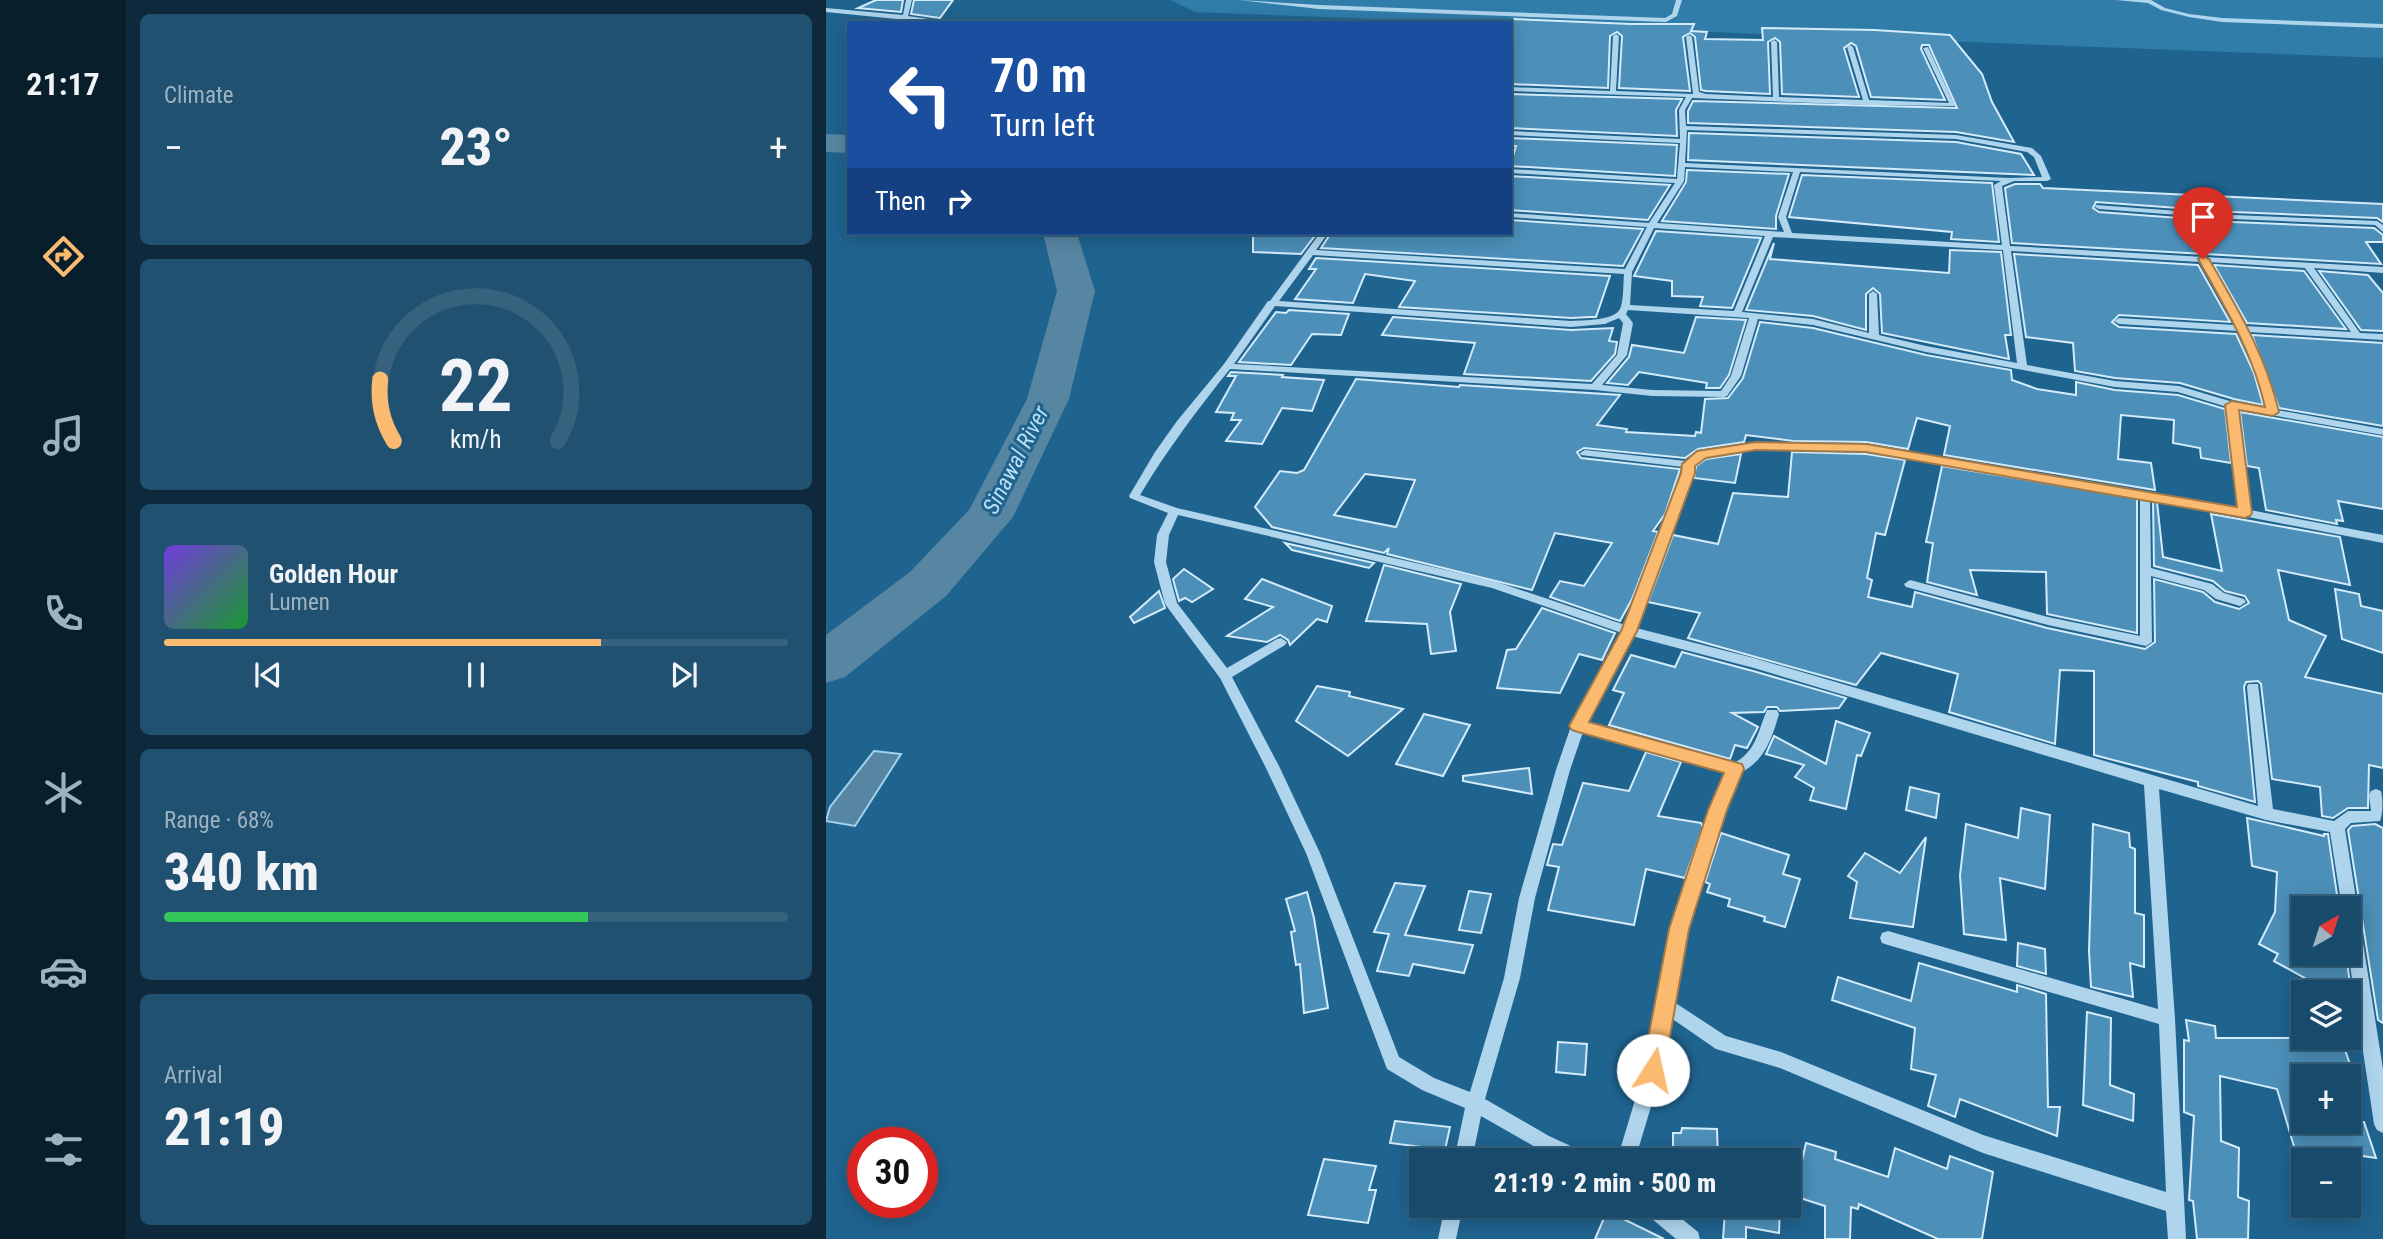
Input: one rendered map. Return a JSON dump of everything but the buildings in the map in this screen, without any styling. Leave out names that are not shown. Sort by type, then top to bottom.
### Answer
[{"type":"street","points":[[905,18],[909,0]]},
{"type":"street","points":[[1242,0],[1319,7],[1666,20],[1675,15],[1679,0]]},
{"type":"street","points":[[1319,7],[1325,0]]},
{"type":"street","points":[[2119,0],[2147,1],[2174,14],[2205,19],[2383,26]]},
{"type":"street","points":[[826,10],[934,21]]},
{"type":"street","points":[[1613,92],[1616,36]]},
{"type":"street","points":[[1689,37],[1696,93],[1709,97]]},
{"type":"street","points":[[1774,42],[1776,99]]},
{"type":"street","points":[[1850,47],[1867,103]]},
{"type":"street","points":[[1512,89],[1953,104],[1926,48]]},
{"type":"street","points":[[1595,387],[1622,355],[1628,323],[1623,310],[1628,272],[1653,223],[1681,181],[1684,141],[1682,110],[1689,97]]},
{"type":"street","points":[[1682,165],[2046,179],[2037,156],[2029,150],[1956,137],[1684,128]]},
{"type":"street","points":[[1512,133],[1684,141]]},
{"type":"street","points":[[1789,235],[1782,217],[1797,171]]},
{"type":"street","points":[[1512,172],[1681,181]]},
{"type":"street","points":[[2013,179],[1998,185],[2022,366]]},
{"type":"street","points":[[2099,207],[2378,223],[2383,230]]},
{"type":"street","points":[[1512,215],[1653,223],[1770,234],[2383,270]]},
{"type":"street","points":[[1737,314],[1770,234]]},
{"type":"street","points":[[1323,235],[1227,366],[1181,423],[1135,496],[1174,511],[1494,584],[1629,631],[1754,663],[2266,814],[2337,827]]},
{"type":"street","points":[[1312,252],[1628,272]]},
{"type":"street","points":[[2203,259],[2244,330],[2267,387],[2273,412]]},
{"type":"street","points":[[2307,265],[2358,336]]},
{"type":"street","points":[[1873,294],[1874,337]]},
{"type":"street","points":[[1271,303],[1571,324],[1605,321],[1623,310],[1737,314],[1813,322],[1926,349],[2115,384],[2179,389],[2232,405],[2383,432]]},
{"type":"street","points":[[1227,366],[1595,387],[1652,393],[1724,394],[1736,376],[1754,316]]},
{"type":"street","points":[[2119,321],[2383,337]]},
{"type":"street","points":[[2232,405],[2245,513]]},
{"type":"street","points":[[1585,453],[1688,464],[1702,454],[1756,446],[1835,445],[2145,494],[2383,538]]},
{"type":"street","points":[[1466,1148],[1475,1103],[1512,978],[1527,898],[1546,823],[1578,726],[1629,631],[1651,580],[1688,473],[1688,464]]},
{"type":"street","points":[[1910,584],[2059,624],[2146,642],[2145,494]]},
{"type":"street","points":[[1174,511],[1163,535],[1160,562],[1171,604],[1225,675],[1313,853],[1393,1063],[1428,1084],[1475,1103],[1555,1148]]},
{"type":"street","points":[[2146,571],[2208,587],[2220,596],[2240,603]]},
{"type":"street","points":[[1225,675],[1281,642]]},
{"type":"street","points":[[2253,687],[2266,814]]},
{"type":"street","points":[[1578,726],[1735,769],[1748,764],[1756,755],[1772,714]]},
{"type":"street","points":[[1630,1148],[1653,1070],[1679,929],[1717,810],[1735,769]]},
{"type":"street","points":[[2151,781],[2167,1019],[2177,1239]]},
{"type":"street","points":[[2337,827],[2348,817],[2375,817],[2378,811],[2376,795]]},
{"type":"street","points":[[2337,827],[2383,1124]]},
{"type":"street","points":[[1888,937],[2167,1019]]},
{"type":"street","points":[[1665,1004],[1722,1043],[1781,1060],[1983,1144],[2175,1204]]},
{"type":"street","points":[[1447,1239],[1451,1218]]},
{"type":"street","points":[[1666,1218],[1690,1239]]},
{"type":"shaded area","points":[[1171,0],[2383,0],[2383,58],[1512,24],[1512,21],[1427,21],[1195,12]]},
{"type":"shaded area","points":[[874,751],[901,754],[855,826],[826,821],[830,807]]},
{"type":"waterway","name":"Sinawal River","points":[[826,143],[847,144]]},
{"type":"waterway","name":"Sinawal River","points":[[826,663],[928,584],[989,517],[1048,399],[1076,291],[1061,235]]},
{"type":"route","points":[[1653,1070],[1679,929],[1717,810],[1735,769],[1578,726],[1629,631],[1651,580],[1688,473],[1688,464],[1702,454],[1756,446],[1835,445],[2145,494],[2245,513],[2232,405],[2273,412],[2267,387],[2244,330],[2203,259]]}]
